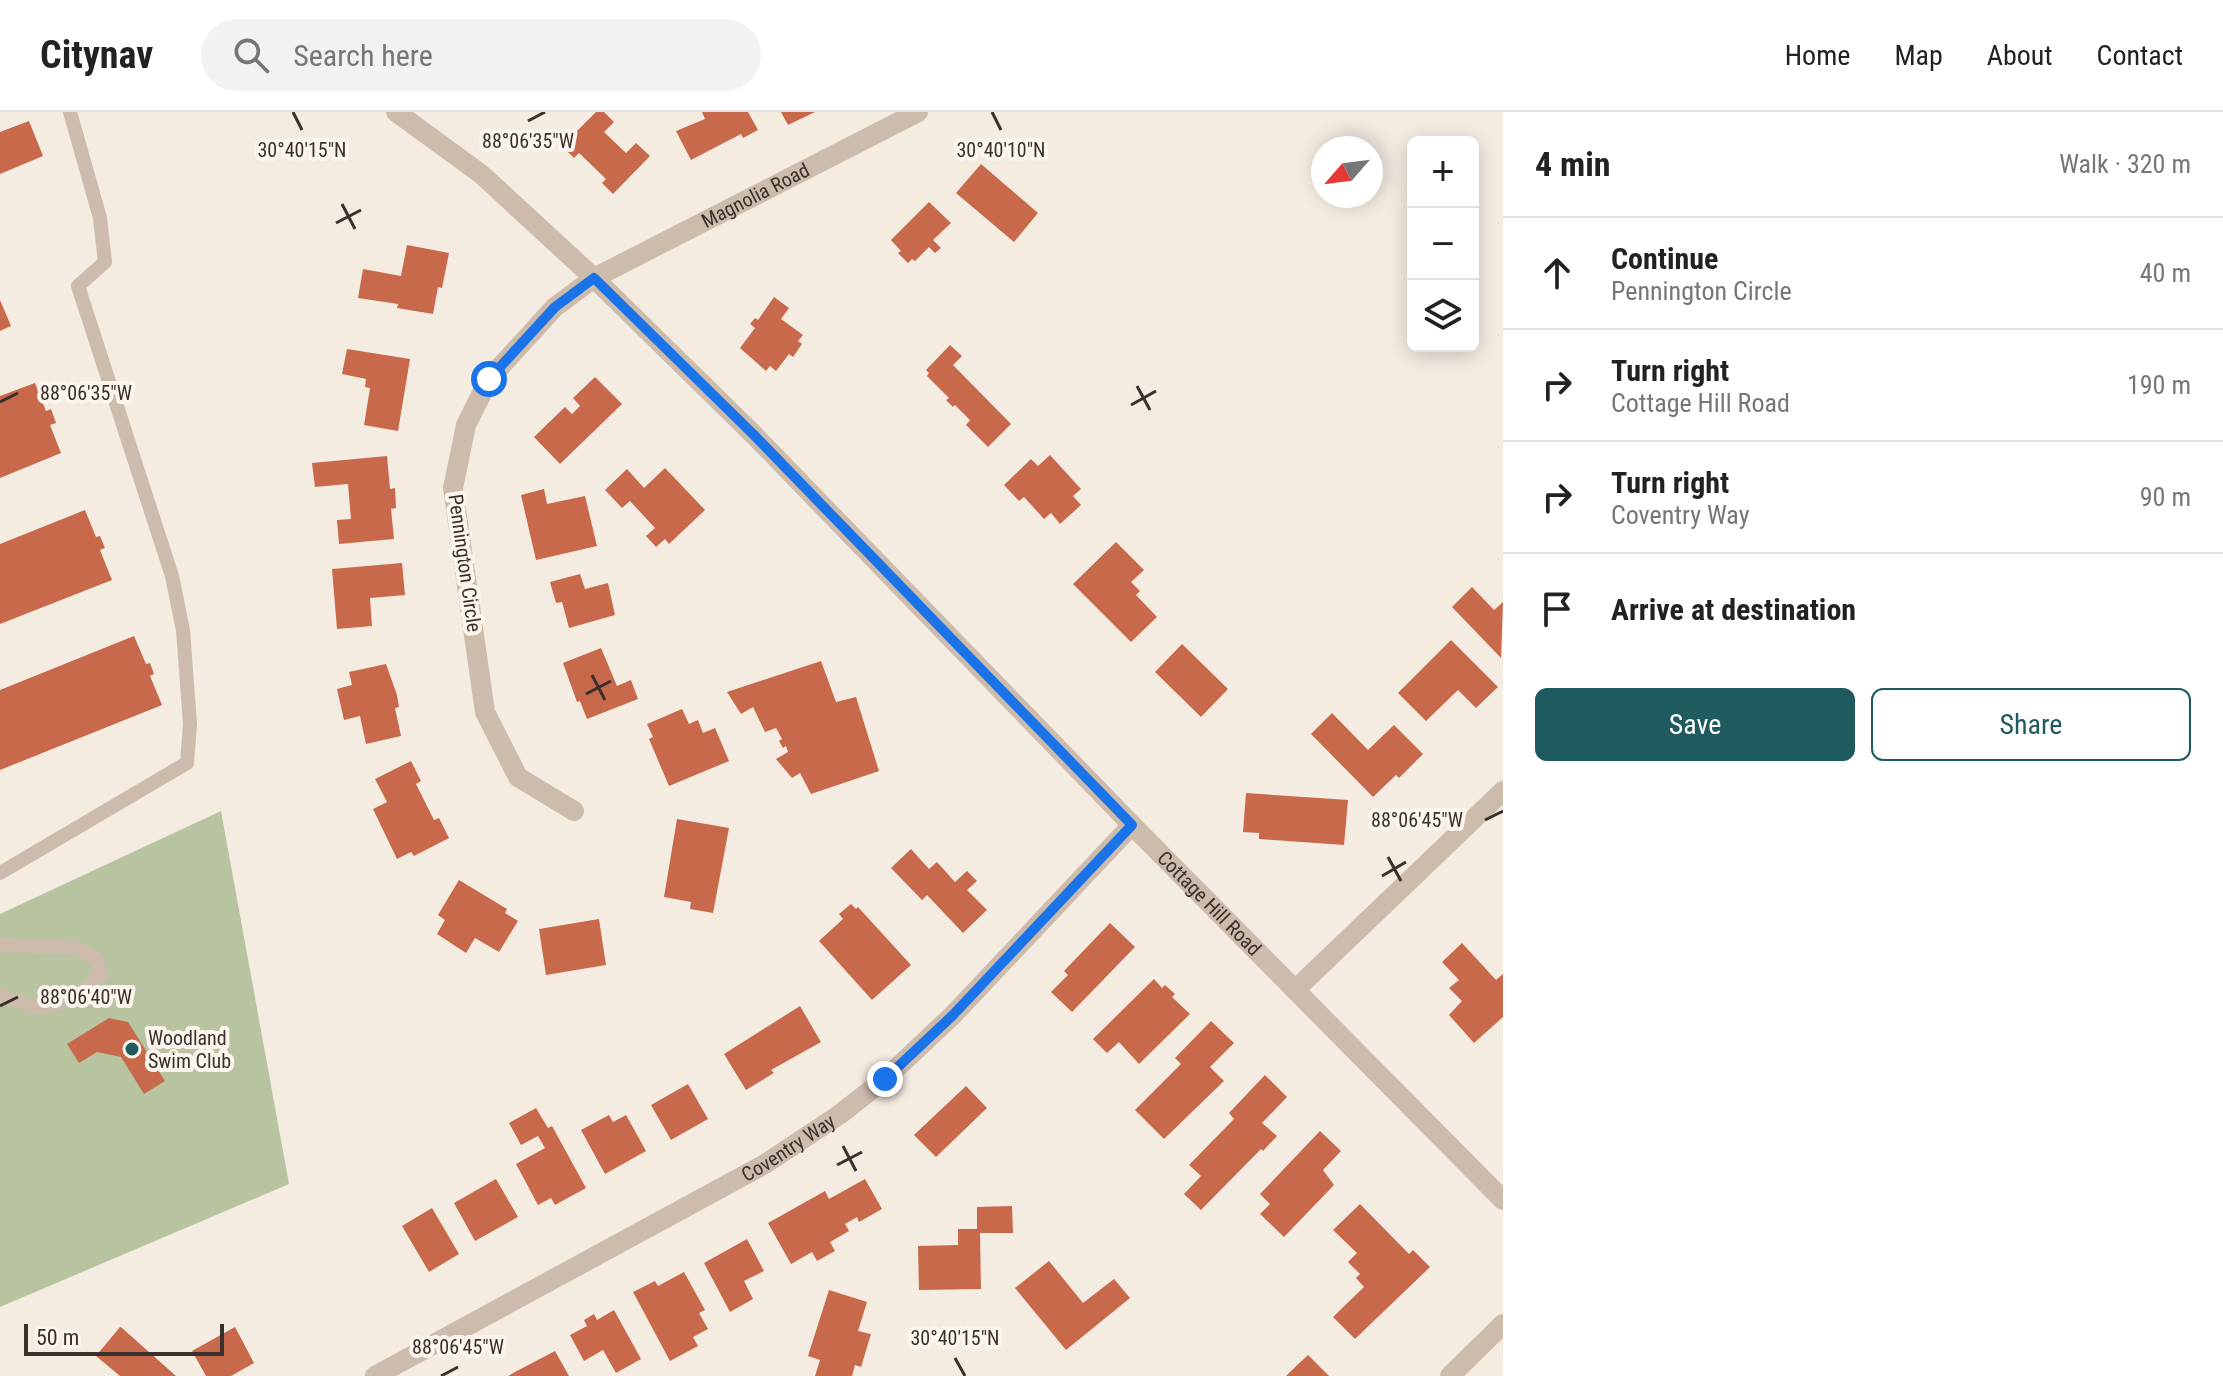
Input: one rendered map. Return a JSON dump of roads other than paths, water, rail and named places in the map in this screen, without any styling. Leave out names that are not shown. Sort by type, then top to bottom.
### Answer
[{"type":"street","name":"Cottage Hill Road","points":[[396,112],[481,174],[594,278],[754,435],[1132,825],[1503,1200]]},
{"type":"street","name":"Magnolia Road","points":[[594,278],[918,112]]},
{"type":"street","name":"Pennington Circle","points":[[574,811],[518,777],[485,712],[453,488],[466,425],[489,379],[555,307],[594,278]]},
{"type":"street","points":[[1295,990],[1503,791]]},
{"type":"street","name":"Coventry Way","points":[[375,1376],[765,1164],[839,1115],[885,1079],[953,1015],[1132,825]]},
{"type":"street","points":[[1450,1376],[1503,1324]]},
{"type":"lane","points":[[0,873],[187,763],[189,708],[183,630],[172,576],[78,286],[105,262],[100,218],[70,112]]},
{"type":"lane","points":[[0,945],[78,948],[97,960],[101,974],[78,999],[38,1008],[0,995]]},
{"type":"place","name":"Woodland Swim Club","points":[[132,1049]]}]
